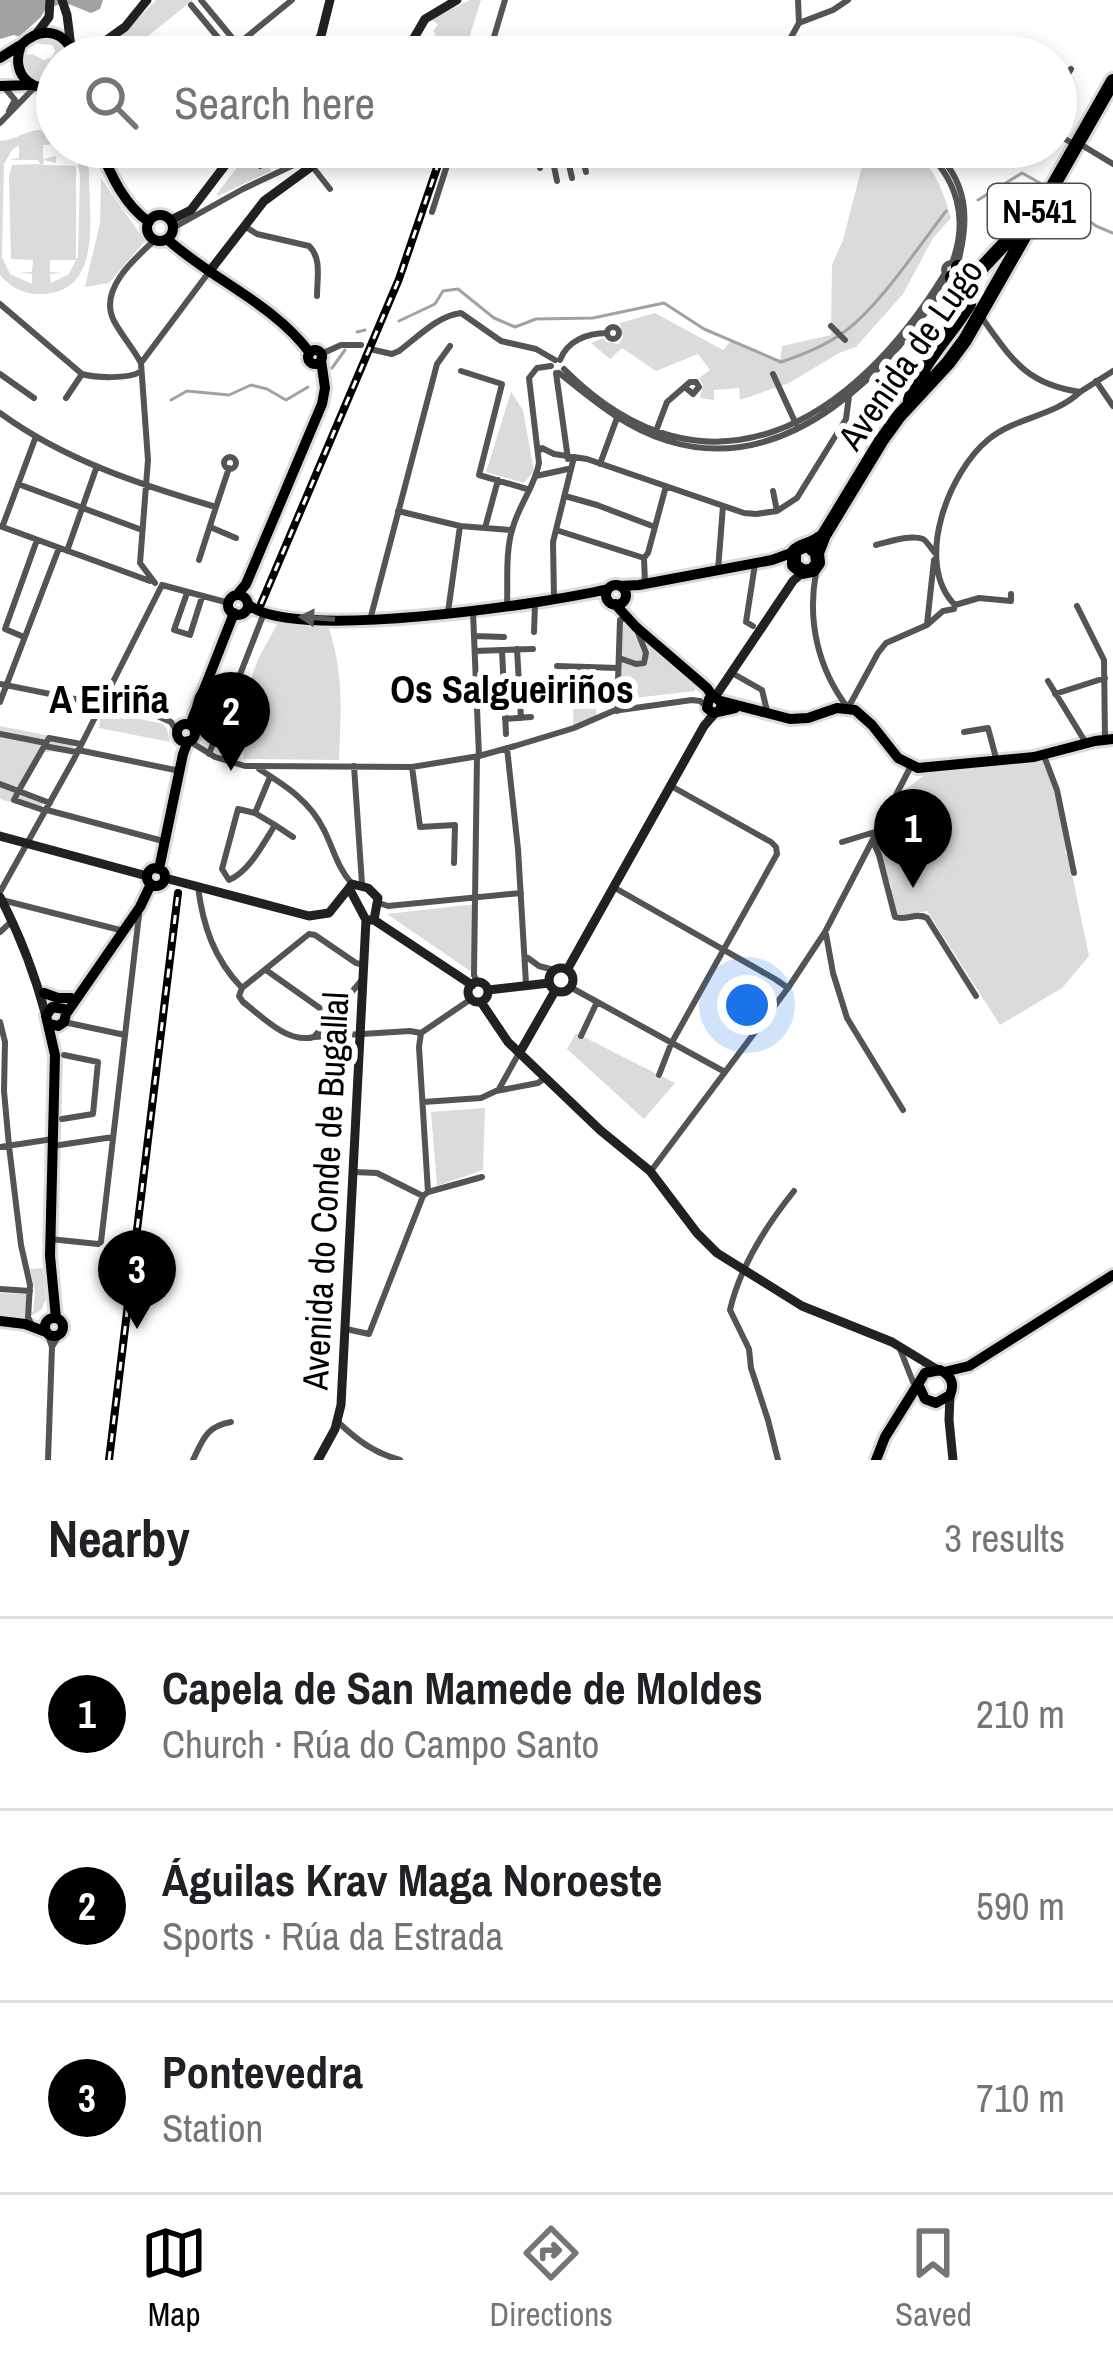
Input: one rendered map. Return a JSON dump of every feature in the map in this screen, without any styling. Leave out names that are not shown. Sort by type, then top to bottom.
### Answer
[{"type":"highway","name":"Avenida de Lugo","points":[[1077,144],[1112,84]]},
{"type":"highway","name":"Avenida de Lugo","points":[[803,564],[881,441],[948,363],[980,315],[1063,168]]},
{"type":"highway","points":[[952,270],[976,274],[1046,198]]},
{"type":"highway","points":[[909,405],[927,359],[969,304],[966,285],[952,270]]},
{"type":"main road","points":[[0,58],[38,33],[59,36]]},
{"type":"main road","points":[[21,45],[17,67],[33,86]]},
{"type":"main road","points":[[2,86],[36,86]]},
{"type":"main road","points":[[111,168],[122,194],[148,221]]},
{"type":"main road","points":[[0,1321],[50,1330],[53,1142],[60,1050],[57,1016],[124,931],[155,877],[183,754],[187,740],[195,735],[190,725],[325,388],[318,361],[279,319],[209,272],[167,232],[158,215],[148,221]]},
{"type":"main road","points":[[148,221],[148,232],[167,232]]},
{"type":"main road","name":"Avenida de Lugo","points":[[619,595],[642,584],[776,560],[803,564]]},
{"type":"main road","points":[[240,600],[264,613],[370,620],[619,595],[632,622],[707,688],[715,702],[800,719],[848,708],[860,714],[910,766],[1044,756],[1109,739]]},
{"type":"main road","points":[[41,989],[58,998],[74,996]]},
{"type":"main road","points":[[902,1413],[951,1391],[969,1366],[1113,1275]]},
{"type":"main road","points":[[876,1460],[885,1437],[930,1371],[969,1366]]},
{"type":"main road","points":[[941,1371],[951,1378],[951,1391]]},
{"type":"main road","points":[[921,1382],[922,1394],[933,1402]]},
{"type":"street","points":[[38,33],[49,17],[50,0]]},
{"type":"street","points":[[62,0],[72,36]]},
{"type":"street","points":[[109,36],[125,27],[147,0]]},
{"type":"street","points":[[201,0],[230,36]]},
{"type":"street","points":[[247,36],[292,0]]},
{"type":"street","points":[[321,36],[330,0]]},
{"type":"street","points":[[415,36],[425,19],[457,0]]},
{"type":"street","points":[[494,36],[505,0]]},
{"type":"street","points":[[792,36],[799,23],[798,0]]},
{"type":"street","points":[[799,23],[848,0]]},
{"type":"street","points":[[191,5],[214,36]]},
{"type":"street","points":[[2,86],[15,100],[2,121]]},
{"type":"street","points":[[2,121],[33,86]]},
{"type":"street","points":[[1077,144],[1113,164]]},
{"type":"street","points":[[159,584],[140,563],[148,452],[141,367],[112,316],[110,296],[117,281],[195,205],[223,168]]},
{"type":"street","points":[[167,232],[287,168]]},
{"type":"street","points":[[0,304],[82,374],[131,377],[244,226],[271,195],[309,168]]},
{"type":"street","points":[[314,168],[330,189]]},
{"type":"street","points":[[432,212],[446,168]]},
{"type":"street","points":[[554,168],[557,181]]},
{"type":"street","points":[[570,168],[572,178]]},
{"type":"street","points":[[585,168],[586,172]]},
{"type":"street","points":[[374,350],[392,354],[440,320],[461,313],[501,341],[545,352],[569,381],[617,418],[654,436],[685,445],[735,446],[784,436],[850,393],[924,316],[952,270],[967,222],[949,168]]},
{"type":"street","points":[[195,205],[207,210]]},
{"type":"street","points":[[244,226],[314,250],[317,296]]},
{"type":"street","points":[[507,606],[511,530],[536,476],[538,452],[529,378],[537,368],[558,367],[609,406],[656,431],[683,439],[752,439],[796,424],[835,398],[879,359],[952,270]]},
{"type":"street","points":[[980,315],[1001,348],[1030,375],[1043,384],[1079,392]]},
{"type":"street","points":[[831,326],[845,340]]},
{"type":"street","points":[[554,598],[556,530],[570,468],[558,367],[575,341],[607,333]]},
{"type":"street","points":[[318,361],[341,345],[361,345]]},
{"type":"street","points":[[370,620],[437,364],[450,346]]},
{"type":"street","points":[[927,625],[935,555],[949,497],[973,455],[1006,428],[1056,410],[1113,370]]},
{"type":"street","points":[[461,371],[502,384],[478,475],[528,489]]},
{"type":"street","points":[[0,374],[34,398]]},
{"type":"street","points":[[66,398],[82,374]]},
{"type":"street","points":[[773,374],[796,424]]},
{"type":"street","points":[[560,402],[561,387],[569,381]]},
{"type":"street","points":[[1096,381],[1113,406]]},
{"type":"street","points":[[656,431],[667,402],[686,388]]},
{"type":"street","points":[[538,452],[542,448],[599,464],[723,506],[756,514],[777,511],[801,494],[846,419],[850,393]]},
{"type":"street","points":[[0,413],[35,439],[146,487],[216,507]]},
{"type":"street","points":[[599,464],[617,418]]},
{"type":"street","points":[[35,439],[1,526],[187,593],[240,600]]},
{"type":"street","points":[[0,702],[98,466]]},
{"type":"street","points":[[199,560],[229,468]]},
{"type":"street","points":[[536,476],[570,468]]},
{"type":"street","points":[[485,528],[498,480]]},
{"type":"street","points":[[18,484],[142,530]]},
{"type":"street","points":[[642,584],[644,558],[666,486]]},
{"type":"street","points":[[773,491],[777,511]]},
{"type":"street","points":[[565,496],[655,527]]},
{"type":"street","points":[[718,570],[723,506]]},
{"type":"street","points":[[398,511],[460,526],[511,530]]},
{"type":"street","points":[[448,615],[460,526]]},
{"type":"street","points":[[210,527],[236,538]]},
{"type":"street","points":[[556,530],[644,558]]},
{"type":"street","points":[[876,545],[919,538],[935,555],[943,590],[955,605]]},
{"type":"street","points":[[24,637],[5,629],[37,540]]},
{"type":"street","points":[[752,626],[746,622],[755,564]]},
{"type":"street","points":[[803,564],[814,588],[814,628],[822,663],[848,708],[881,648],[893,639],[927,625],[955,605],[979,598],[1012,601],[1011,594]]},
{"type":"street","points":[[567,970],[715,702],[803,564]]},
{"type":"street","points":[[0,896],[79,749],[159,584]]},
{"type":"street","points":[[187,593],[174,630],[190,635],[202,597]]},
{"type":"street","points":[[534,632],[536,601]]},
{"type":"street","points":[[1077,606],[1104,660],[1109,739]]},
{"type":"street","points":[[473,612],[478,756],[475,984],[468,993],[508,1042],[650,1171],[708,1245],[802,1306],[903,1349],[941,1371]]},
{"type":"street","points":[[209,754],[264,613]]},
{"type":"street","points":[[557,666],[618,663],[644,663],[646,653],[632,622],[620,620],[618,663],[617,710]]},
{"type":"street","points":[[474,636],[504,637]]},
{"type":"street","points":[[517,649],[520,718]]},
{"type":"street","points":[[475,651],[533,649]]},
{"type":"street","points":[[502,650],[506,734]]},
{"type":"street","points":[[732,673],[762,690],[767,714]]},
{"type":"street","points":[[1054,694],[1105,679]]},
{"type":"street","points":[[1048,681],[1086,743]]},
{"type":"street","points":[[4,686],[167,719],[209,754],[254,766],[412,767],[507,748],[617,710],[715,702]]},
{"type":"street","points":[[505,719],[531,717]]},
{"type":"street","points":[[964,732],[988,728],[996,761]]},
{"type":"street","points":[[0,734],[180,771]]},
{"type":"street","points":[[45,744],[14,800],[164,841]]},
{"type":"street","points":[[507,748],[526,986]]},
{"type":"street","points":[[1044,756],[1057,790],[1074,872]]},
{"type":"street","points":[[254,766],[307,803],[370,920],[488,990],[486,999],[476,1000],[421,1034]]},
{"type":"street","points":[[255,813],[279,766]]},
{"type":"street","points":[[0,836],[309,916],[328,913],[359,868],[354,766]]},
{"type":"street","points":[[650,1171],[825,932],[910,766]]},
{"type":"street","points":[[412,767],[420,827],[455,825],[454,863]]},
{"type":"street","points":[[0,784],[18,792]]},
{"type":"street","points":[[658,1075],[777,850],[771,842],[670,786]]},
{"type":"street","points":[[275,826],[243,871],[229,880],[222,869],[238,809],[255,813],[293,837]]},
{"type":"street","points":[[842,842],[878,831]]},
{"type":"street","points":[[873,842],[896,917],[927,918],[976,996]]},
{"type":"street","points":[[352,883],[359,868]]},
{"type":"street","points":[[352,883],[375,892],[379,903],[388,906],[521,893]]},
{"type":"street","points":[[198,886],[210,944],[242,988]]},
{"type":"street","points":[[614,887],[788,988]]},
{"type":"street","points":[[0,896],[57,1016],[126,1035]]},
{"type":"street","points":[[0,896],[124,931]]},
{"type":"street","name":"Avenida do Conde de Bugallal","points":[[318,1460],[338,1422],[341,1405],[364,964],[370,920],[379,903]]},
{"type":"street","points":[[50,1240],[101,1242],[140,908]]},
{"type":"street","points":[[0,932],[13,921]]},
{"type":"street","points":[[825,932],[848,1018],[903,1110]]},
{"type":"street","points":[[364,964],[312,934],[242,988],[240,999],[288,1035],[303,1040],[410,1030],[421,1034]]},
{"type":"street","points":[[526,955],[533,963],[567,970]]},
{"type":"street","points":[[266,970],[331,1016]]},
{"type":"street","points":[[496,1091],[552,987],[554,970]]},
{"type":"street","points":[[488,990],[526,986],[562,992],[572,980],[567,970]]},
{"type":"street","points":[[314,1037],[364,979]]},
{"type":"street","points":[[570,987],[724,1072]]},
{"type":"street","points":[[581,1036],[597,1002]]},
{"type":"street","points":[[0,1022],[5,1146],[30,1291],[29,1324]]},
{"type":"street","points":[[346,1329],[369,1334],[426,1194],[421,1034]]},
{"type":"street","points":[[60,1050],[98,1061],[92,1114],[62,1119]]},
{"type":"street","points":[[423,1102],[476,1099],[538,1084],[547,1077]]},
{"type":"street","points":[[5,1146],[113,1137]]},
{"type":"street","points":[[353,1172],[377,1174],[426,1194],[482,1178]]},
{"type":"street","points":[[778,1460],[749,1349],[730,1310],[764,1230],[794,1191]]},
{"type":"street","points":[[0,1289],[30,1291]]},
{"type":"street","points":[[48,1460],[50,1330]]},
{"type":"street","points":[[903,1349],[917,1363],[921,1382]]},
{"type":"street","points":[[951,1391],[953,1460]]},
{"type":"street","points":[[933,1402],[949,1420]]},
{"type":"street","points":[[193,1460],[215,1425],[231,1422]]},
{"type":"street","points":[[338,1422],[357,1440],[400,1460]]},
{"type":"shaded area","points":[[0,0],[103,0],[100,9],[91,13],[66,3],[46,8],[19,37],[0,39]]},
{"type":"shaded area","points":[[156,0],[193,0],[148,36],[121,36]]},
{"type":"shaded area","points":[[470,0],[481,0],[470,36],[435,36],[438,25],[431,19]]},
{"type":"shaded area","points":[[21,55],[36,56],[36,81],[27,77]]},
{"type":"shaded area","points":[[36,130],[36,160],[9,160],[19,158],[19,145],[4,164],[2,257],[10,274],[32,284],[32,274],[20,272],[32,272],[33,260],[11,259],[12,165],[76,168],[76,260],[79,168],[88,168],[89,249],[76,280],[62,290],[30,293],[0,275],[0,141]],"holes":[[[50,260],[76,260],[69,274],[51,283],[50,274],[63,273],[50,272]]]},
{"type":"shaded area","points":[[236,168],[270,168],[271,171],[217,194]]},
{"type":"shaded area","points":[[862,168],[929,168],[951,218],[933,238],[903,294],[856,347],[789,383],[740,400],[739,388],[714,390],[714,400],[700,398],[703,385],[699,378],[710,370],[698,354],[656,371],[622,348],[610,359],[591,343],[603,338],[619,344],[623,336],[620,323],[655,313],[723,350],[731,341],[780,361],[782,346],[831,335],[832,265]]},
{"type":"shaded area","points":[[101,178],[145,241],[109,283],[85,287],[100,223]]},
{"type":"shaded area","points":[[511,392],[523,410],[534,471],[524,483],[486,472]]},
{"type":"shaded area","points":[[620,620],[695,688],[695,691],[617,700]]},
{"type":"shaded area","points":[[278,622],[328,626],[339,676],[339,760],[243,759],[253,673]]},
{"type":"shaded area","points":[[574,666],[598,667],[596,718],[573,729]]},
{"type":"shaded area","points":[[104,711],[163,724],[170,742],[99,728]]},
{"type":"shaded area","points":[[0,726],[76,741],[70,754],[43,753],[35,761],[23,786],[25,793],[45,800],[39,811],[0,799]]},
{"type":"shaded area","points":[[1043,762],[1055,791],[1089,956],[1062,988],[1000,1025],[927,911],[895,914],[878,844],[905,790],[927,773]]},
{"type":"shaded area","points":[[476,904],[473,973],[387,914]]},
{"type":"shaded area","points":[[576,1033],[675,1083],[644,1119],[567,1049]]},
{"type":"shaded area","points":[[485,1108],[483,1170],[437,1186],[431,1112]]},
{"type":"shaded area","points":[[43,1268],[46,1299],[41,1310],[27,1318],[0,1315],[0,1293],[27,1294],[33,1312],[30,1269]]},
{"type":"waterway","points":[[978,200],[1022,173],[1040,183]]},
{"type":"waterway","points":[[1057,197],[1113,233]]},
{"type":"waterway","points":[[399,321],[435,304],[443,291],[458,289],[494,318],[515,327],[536,319],[593,318],[664,303],[704,329],[781,362],[820,347],[854,324],[946,211]]},
{"type":"waterway","points":[[357,332],[365,330]]},
{"type":"waterway","points":[[332,368],[345,350]]},
{"type":"waterway","points":[[171,400],[187,391],[229,395],[251,385],[286,400],[308,387]]},
{"type":"railway","points":[[261,604],[399,279],[437,168]]},
{"type":"railway","points":[[109,1460],[178,893]]},
{"type":"place","name":"Águilas Krav Maga Noroeste","points":[[231,771]]},
{"type":"place","name":"Capela de San Mamede de Moldes","points":[[913,888]]},
{"type":"place","name":"Pontevedra","points":[[137,1329]]},
{"type":"district","name":"Os Salgueiriños","points":[[512,689]]},
{"type":"district","name":"A Eiriña","points":[[109,699]]}]
